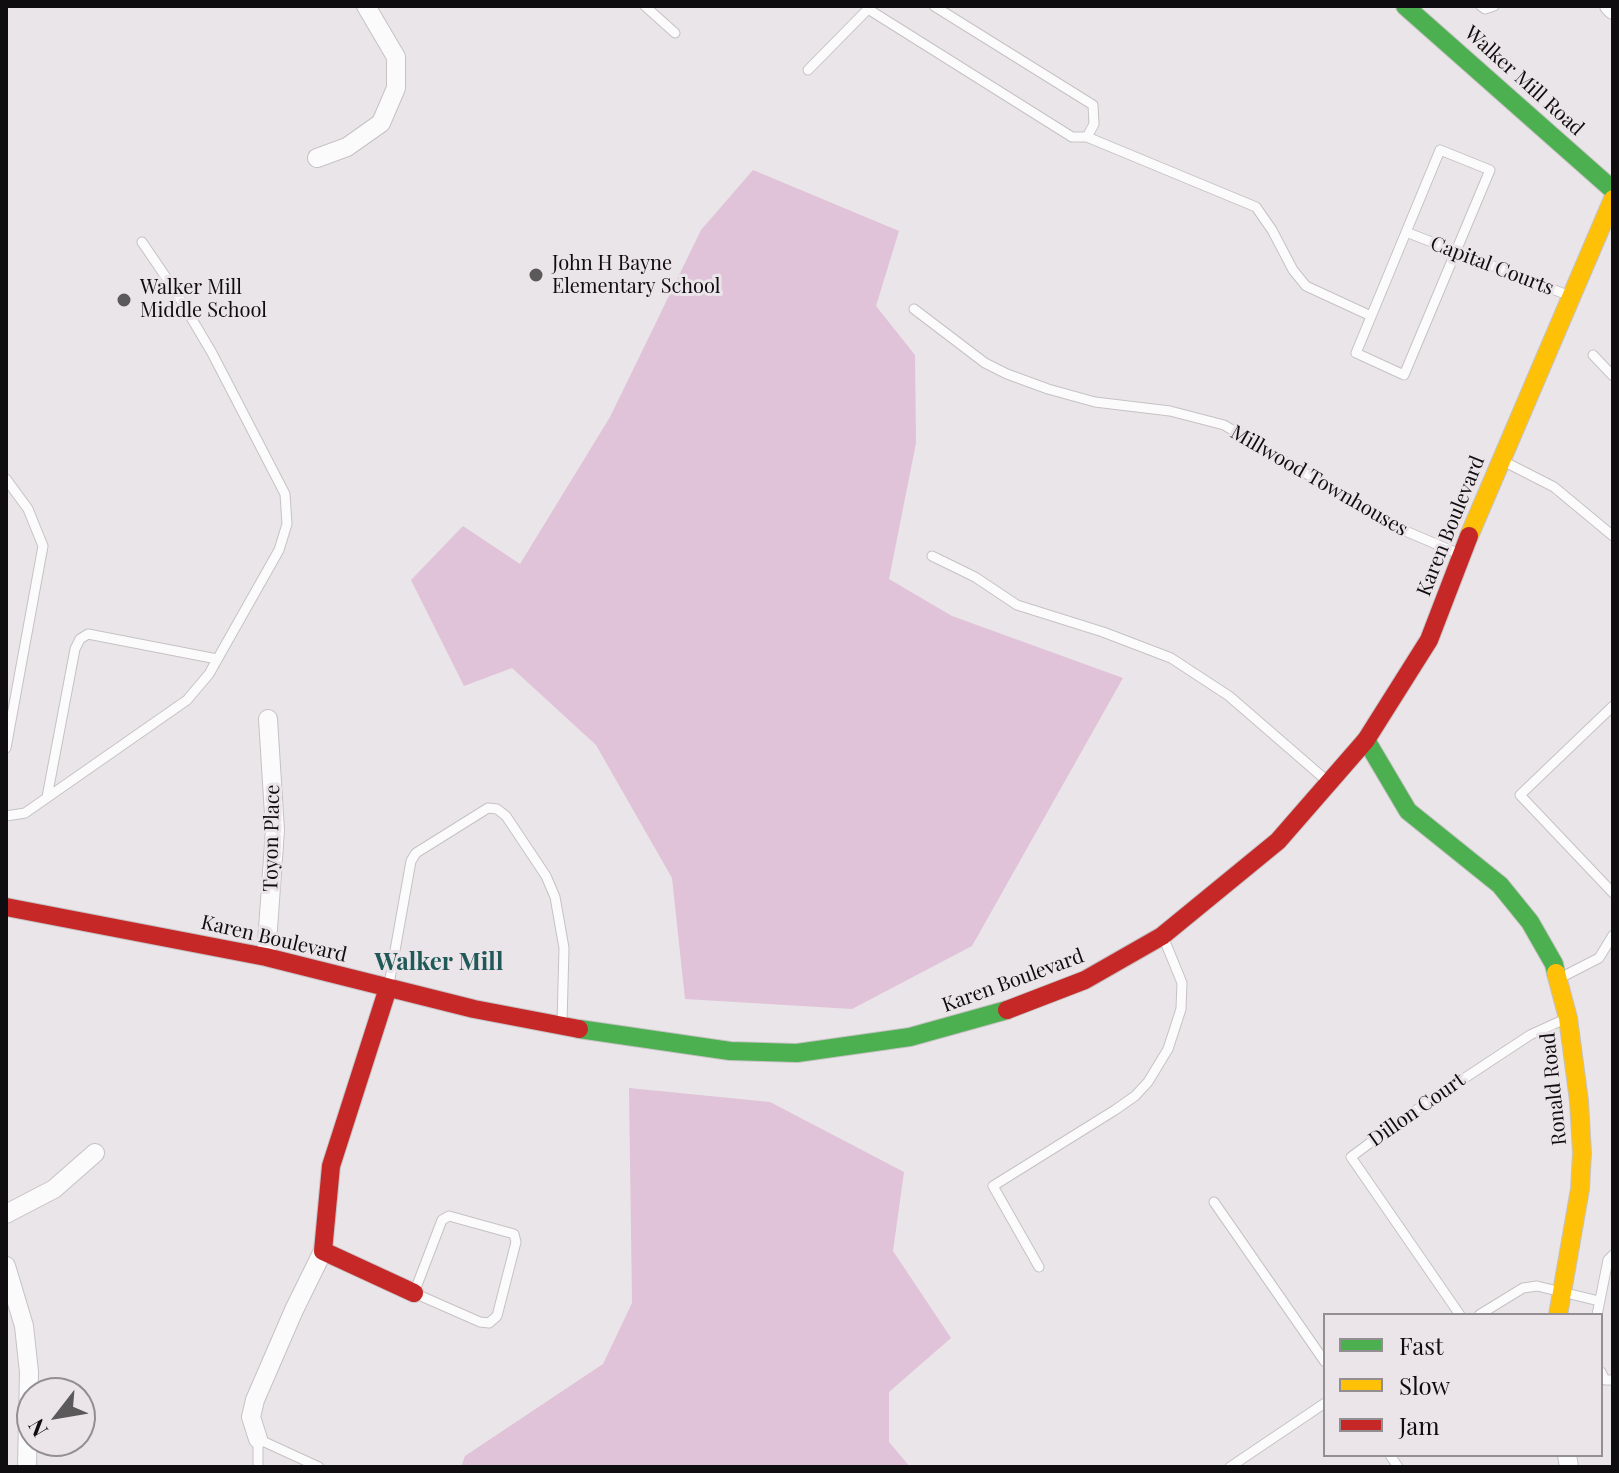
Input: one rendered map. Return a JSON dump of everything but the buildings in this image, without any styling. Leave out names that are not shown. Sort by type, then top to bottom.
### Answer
[{"type":"street","points":[[317,158],[347,147],[381,123],[396,88],[396,57],[366,6]]},
{"type":"street","name":"Walker Mill Road","points":[[1405,6],[1613,190]]},
{"type":"street","name":"Karen Boulevard","points":[[6,907],[266,957],[474,1009],[562,1026],[760,1053],[797,1053],[878,1043],[948,1029],[1085,980],[1162,936],[1278,841],[1366,740],[1429,640],[1461,554],[1613,199]]},
{"type":"street","name":"Toyon Place","points":[[266,957],[275,830],[268,719]]},
{"type":"street","name":"Ronald Road","points":[[1366,740],[1408,811],[1500,885],[1518,905],[1542,941],[1559,979],[1568,1018],[1579,1101],[1582,1153],[1580,1189],[1558,1313]]},
{"type":"street","points":[[258,1439],[251,1417],[255,1400],[323,1251],[331,1166],[388,988]]},
{"type":"street","points":[[6,1214],[54,1189],[95,1153]]},
{"type":"street","points":[[323,1251],[414,1293]]},
{"type":"street","points":[[6,1266],[15,1327],[29,1372],[27,1467]]},
{"type":"lane","points":[[645,6],[675,33]]},
{"type":"lane","points":[[934,6],[1093,105],[1094,124],[1087,137]]},
{"type":"lane","points":[[1481,6],[1485,9],[1494,6]]},
{"type":"lane","points":[[808,70],[870,7],[1072,137],[1087,137],[1256,207],[1293,270],[1306,286],[1371,316]]},
{"type":"lane","points":[[1440,150],[1490,170],[1404,375],[1356,353],[1371,316],[1411,233],[1440,150]]},
{"type":"lane","name":"Capital Courts","points":[[1411,233],[1570,296]]},
{"type":"lane","points":[[6,816],[25,813],[187,700],[209,674],[279,550],[287,524],[285,494],[212,353],[142,242]]},
{"type":"lane","name":"Millwood Townhouses","points":[[914,309],[973,355],[1007,374],[1095,402],[1170,411],[1224,425],[1396,527],[1461,554]]},
{"type":"lane","points":[[1593,355],[1613,376]]},
{"type":"lane","points":[[1502,461],[1554,487],[1613,536]]},
{"type":"lane","points":[[6,479],[28,509],[43,546],[6,748]]},
{"type":"lane","points":[[932,556],[975,577],[1017,605],[1103,632],[1171,658],[1229,696],[1328,782]]},
{"type":"lane","points":[[47,797],[75,649],[80,639],[88,634],[217,659]]},
{"type":"lane","points":[[1613,706],[1520,795],[1613,893]]},
{"type":"lane","points":[[388,988],[411,861],[416,853],[488,808],[497,809],[506,816],[530,852],[555,897],[564,948],[562,1026]]},
{"type":"lane","points":[[1559,979],[1599,958],[1613,935]]},
{"type":"lane","points":[[1039,1267],[993,1186],[1115,1110],[1148,1082],[1168,1049],[1181,1009],[1182,983],[1162,936]]},
{"type":"lane","name":"Dillon Court","points":[[1459,1313],[1351,1157],[1398,1122],[1530,1035],[1568,1018]]},
{"type":"lane","points":[[1214,1202],[1323,1359]]},
{"type":"lane","points":[[449,1216],[514,1234],[516,1242],[497,1316],[489,1323],[480,1322],[414,1293],[442,1220],[449,1216]]},
{"type":"lane","points":[[1597,1313],[1608,1260],[1613,1255]]},
{"type":"lane","points":[[1482,1313],[1523,1288],[1537,1286],[1599,1301]]},
{"type":"lane","points":[[1230,1467],[1323,1404]]},
{"type":"lane","points":[[258,1467],[258,1439],[319,1467]]},
{"type":"shaded area","points":[[753,170],[899,231],[876,306],[915,355],[916,443],[889,579],[952,616],[1123,678],[972,946],[852,1009],[685,999],[672,878],[596,745],[512,668],[464,686],[411,580],[463,526],[520,564],[610,417],[701,230]]},
{"type":"shaded area","points":[[629,1088],[770,1102],[904,1172],[893,1251],[951,1338],[889,1392],[889,1442],[910,1467],[461,1467],[465,1456],[603,1364],[632,1303]]},
{"type":"traffic: fast","points":[[1405,6],[1613,190]]},
{"type":"traffic: fast","points":[[1366,740],[1408,811],[1500,885],[1530,922],[1556,973]]},
{"type":"traffic: fast","points":[[579,1029],[730,1051],[797,1053],[910,1037],[1007,1010]]},
{"type":"traffic: slow","points":[[1469,536],[1613,199]]},
{"type":"traffic: slow","points":[[1556,973],[1568,1018],[1582,1153],[1580,1189],[1558,1313]]},
{"type":"traffic: jam","points":[[1007,1010],[1085,980],[1162,936],[1278,841],[1366,740],[1429,640],[1469,536]]},
{"type":"traffic: jam","points":[[6,907],[266,957],[474,1009],[579,1029]]},
{"type":"traffic: jam","points":[[388,988],[331,1166],[323,1251],[414,1293]]},
{"type":"place","name":"John H Bayne Elementary School","points":[[536,275]]},
{"type":"place","name":"Walker Mill Middle School","points":[[124,300]]},
{"type":"district","name":"Walker Mill","points":[[439,963]]}]
